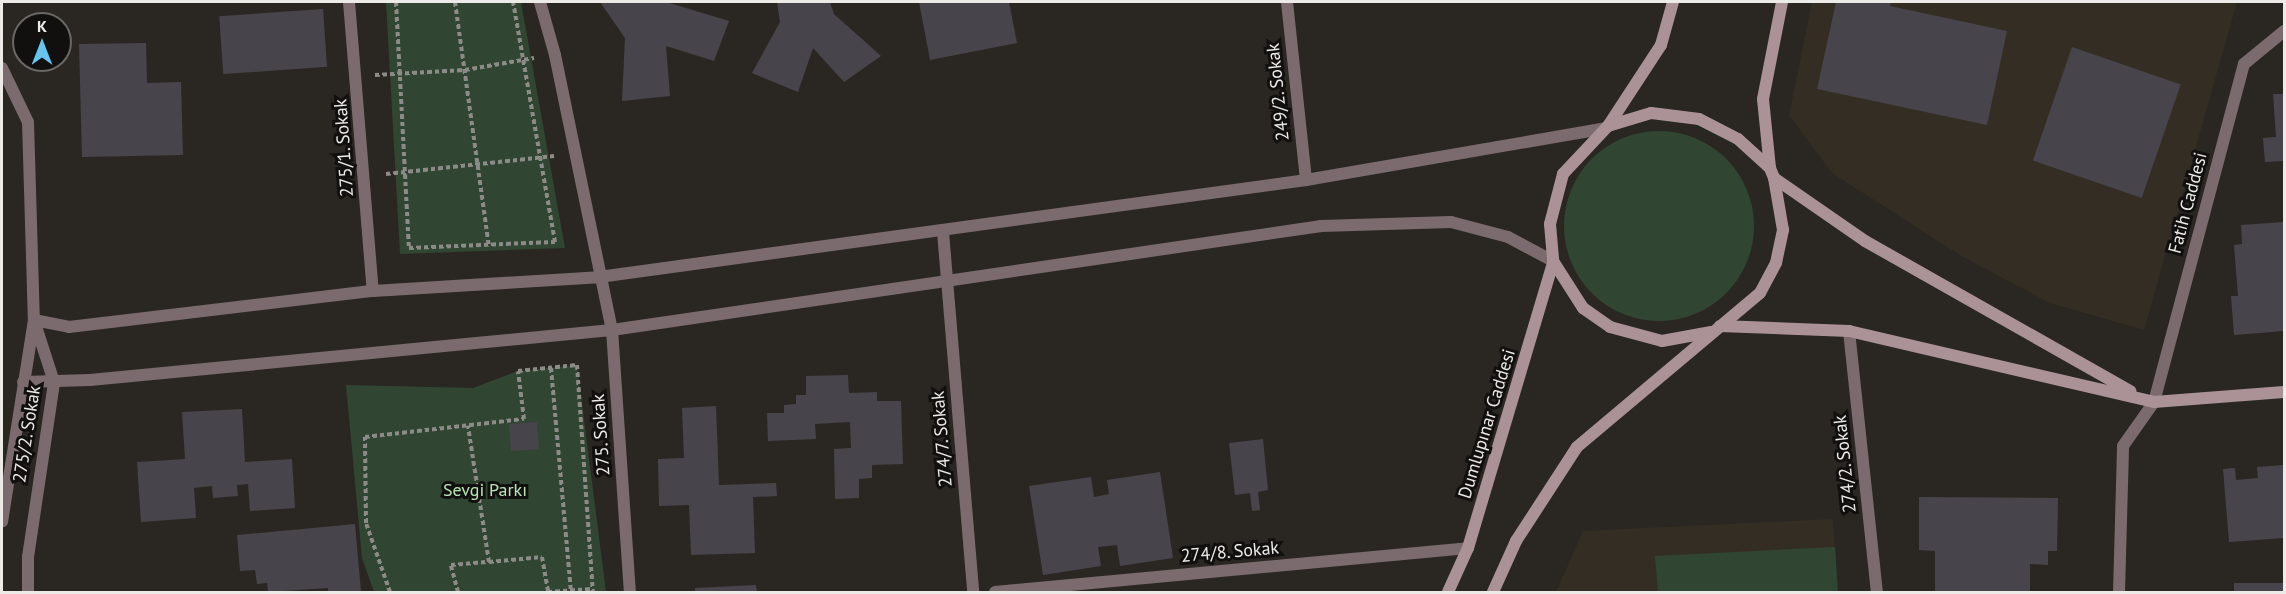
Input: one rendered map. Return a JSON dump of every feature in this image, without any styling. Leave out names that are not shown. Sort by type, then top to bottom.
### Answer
[{"type":"main road","points":[[1673,2],[1661,45],[1607,127],[1563,174],[1550,224],[1553,262],[1583,309],[1610,327],[1662,341],[1716,329],[1850,331],[2154,402],[2284,392]]},
{"type":"main road","points":[[1493,592],[1516,541],[1577,447],[1760,293],[1776,263],[1783,230],[1772,173],[1763,99],[1782,2]]},
{"type":"main road","points":[[1607,127],[1651,114],[1700,119],[1738,139],[1772,173],[1865,241],[2141,398]]},
{"type":"main road","name":"Dumlupınar Caddesi","points":[[1448,592],[1468,548],[1553,262]]},
{"type":"street","name":"275/1. Sokak","points":[[349,2],[357,75],[373,291]]},
{"type":"street","name":"275. Sokak","points":[[540,2],[555,55],[612,330],[630,592]]},
{"type":"street","name":"249/2. Sokak","points":[[1287,2],[1306,180]]},
{"type":"street","name":"Fatih Caddesi","points":[[2154,402],[2244,64],[2284,31]]},
{"type":"street","name":"275/2. Sokak","points":[[2,68],[28,122],[33,320],[2,521]]},
{"type":"street","points":[[33,320],[69,327],[373,291],[599,276],[943,232],[1306,180],[1607,127]]},
{"type":"street","points":[[23,382],[54,382],[612,330],[948,283],[1321,226],[1439,222],[1508,237],[1553,262]]},
{"type":"street","name":"274/7. Sokak","points":[[943,232],[973,592]]},
{"type":"street","name":"275/2. Sokak","points":[[28,592],[28,557],[54,382],[33,320]]},
{"type":"street","name":"274/2. Sokak","points":[[1850,331],[1877,592]]},
{"type":"street","points":[[2119,592],[2121,455],[2123,446],[2154,402]]},
{"type":"street","name":"274/8. Sokak","points":[[995,592],[1468,548]]},
{"type":"path","points":[[396,2],[409,248],[555,242],[513,2]]},
{"type":"path","points":[[455,2],[489,246]]},
{"type":"path","points":[[357,75],[400,75],[465,70],[555,55]]},
{"type":"path","points":[[364,175],[405,174],[575,154]]},
{"type":"path","points":[[390,592],[366,523],[365,437],[524,419],[518,371],[577,366],[593,591],[548,592],[542,557],[451,565],[458,592]]},
{"type":"path","points":[[551,368],[571,590]]},
{"type":"path","points":[[468,426],[489,562]]},
{"type":"shaded area","points":[[1812,2],[2237,2],[2144,330],[2050,303],[1963,257],[1832,173],[1789,115]]},
{"type":"shaded area","points":[[1833,519],[1838,592],[1556,592],[1583,531]]},
{"type":"green space","points":[[386,2],[521,2],[565,248],[400,254]]},
{"type":"green space","points":[[1668,131],[1678,132],[1704,142],[1720,152],[1733,165],[1747,189],[1753,207],[1753,245],[1747,263],[1733,287],[1720,300],[1696,314],[1678,320],[1650,321],[1640,320],[1614,310],[1598,300],[1585,287],[1571,263],[1565,245],[1564,217],[1565,207],[1575,181],[1585,165],[1598,152],[1622,138],[1640,132]]},
{"type":"green space","name":"Sevgi Parkı","points":[[577,365],[606,592],[374,592],[362,558],[346,385],[473,388],[518,371]]},
{"type":"green space","points":[[1835,547],[1838,592],[1658,592],[1655,556]]},
{"type":"building","points":[[600,2],[666,2],[729,21],[714,61],[666,46],[670,96],[622,101],[625,38]]},
{"type":"building","points":[[777,2],[830,2],[834,14],[881,56],[844,82],[813,48],[798,92],[752,73],[780,22]]},
{"type":"building","points":[[919,2],[1009,2],[1017,43],[930,60]]},
{"type":"building","points":[[1836,2],[1891,2],[1890,6],[2007,31],[1987,125],[1817,89]]},
{"type":"building","points":[[323,9],[327,67],[223,74],[219,16]]},
{"type":"building","points":[[146,43],[147,83],[181,82],[183,155],[82,157],[79,44]]},
{"type":"building","points":[[2072,47],[2181,84],[2142,198],[2033,160]]},
{"type":"building","points":[[2273,94],[2284,94],[2284,161],[2265,162],[2263,138],[2276,137]]},
{"type":"building","points":[[2284,222],[2284,331],[2234,335],[2231,296],[2238,296],[2234,245],[2242,244],[2241,225]]},
{"type":"building","points":[[848,375],[849,393],[877,392],[877,401],[901,401],[903,464],[872,465],[872,478],[859,479],[859,498],[835,499],[834,449],[851,448],[850,422],[815,424],[816,439],[768,441],[767,413],[784,413],[784,405],[796,404],[796,395],[806,395],[806,376]]},
{"type":"building","points":[[716,406],[719,485],[776,483],[777,496],[753,497],[755,553],[691,555],[689,505],[659,506],[658,459],[684,458],[682,408]]},
{"type":"building","points":[[242,409],[245,462],[292,459],[295,508],[250,511],[248,484],[237,485],[238,496],[213,498],[212,486],[194,488],[196,518],[141,522],[137,462],[185,459],[182,412]]},
{"type":"building","points":[[537,422],[539,449],[511,451],[509,424]]},
{"type":"building","points":[[1263,439],[1268,490],[1258,492],[1260,510],[1252,511],[1250,493],[1235,495],[1229,443]]},
{"type":"building","points":[[2284,465],[2284,538],[2229,542],[2223,469],[2235,468],[2236,480],[2258,478],[2257,467]]},
{"type":"building","points":[[1160,472],[1173,558],[1120,566],[1117,545],[1098,547],[1101,566],[1043,575],[1029,486],[1091,477],[1094,497],[1109,494],[1107,480]]},
{"type":"building","points":[[1919,497],[2058,498],[2057,551],[2048,551],[2048,565],[2030,564],[2030,592],[1935,592],[1935,551],[1919,550]]},
{"type":"building","points":[[355,524],[361,592],[328,592],[328,588],[268,592],[267,583],[257,584],[255,570],[240,571],[237,535]]},
{"type":"building","points":[[2234,583],[2284,583],[2284,592],[2234,592]]},
{"type":"building","points":[[756,585],[757,592],[695,592],[695,588]]}]
